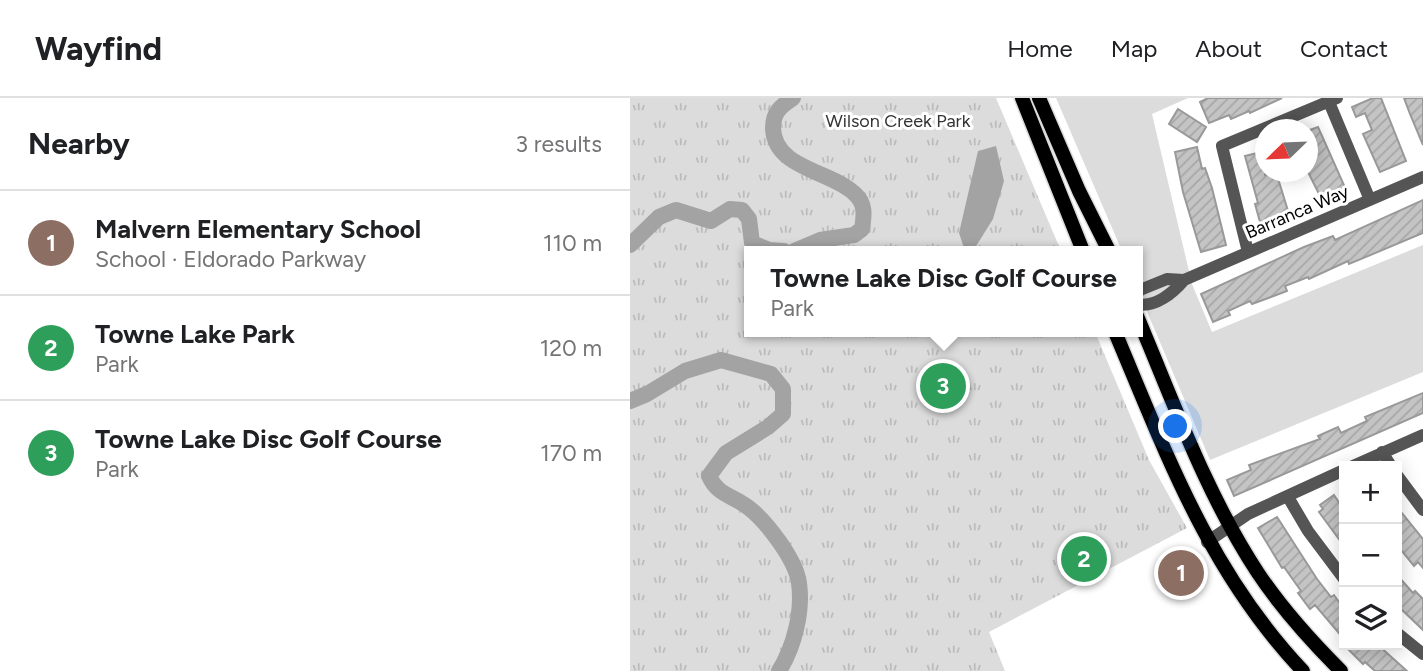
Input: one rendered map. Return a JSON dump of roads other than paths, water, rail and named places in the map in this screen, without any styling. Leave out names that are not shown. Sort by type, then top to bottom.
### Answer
[{"type":"main road","points":[[1022,98],[1081,246]]},
{"type":"main road","points":[[1039,98],[1065,160],[1107,246]]},
{"type":"main road","points":[[1143,330],[1229,525],[1281,605],[1341,671]]},
{"type":"main road","points":[[1117,337],[1175,475],[1207,541],[1258,617],[1303,671]]},
{"type":"street","points":[[1248,252],[1222,146],[1333,100],[1370,200]]},
{"type":"street","name":"Barranca Way","points":[[1143,305],[1173,293],[1184,280],[1423,177]]},
{"type":"street","name":"Barranca Way","points":[[1143,289],[1167,279],[1184,280]]},
{"type":"street","points":[[1363,461],[1423,435]]},
{"type":"street","points":[[1382,452],[1388,461]]},
{"type":"street","points":[[1207,541],[1229,525],[1339,472]]},
{"type":"street","points":[[1402,482],[1423,510]]},
{"type":"street","points":[[1288,497],[1308,531],[1339,572]]},
{"type":"street","points":[[1402,637],[1423,654]]},
{"type":"waterway","points":[[793,98],[781,107],[774,118],[776,142],[793,161],[845,186],[855,194],[863,206],[864,215],[862,229],[854,235],[820,240],[806,246]]},
{"type":"waterway","points":[[630,245],[659,217],[676,210],[711,221],[730,209],[742,210],[749,219],[752,243],[759,246]]},
{"type":"waterway","points":[[630,401],[685,371],[721,360],[771,374],[783,389],[783,414],[768,427],[726,453],[709,476],[717,488],[749,508],[764,522],[787,553],[797,574],[800,594],[798,617],[793,640],[779,671]]},
{"type":"place","name":"Towne Lake Disc Golf Course","points":[[943,386]]},
{"type":"place","name":"Towne Lake Park","points":[[1084,559]]},
{"type":"place","name":"Malvern Elementary School","points":[[1181,573]]},
{"type":"park label","name":"Wilson Creek Park","points":[[898,121]]}]
